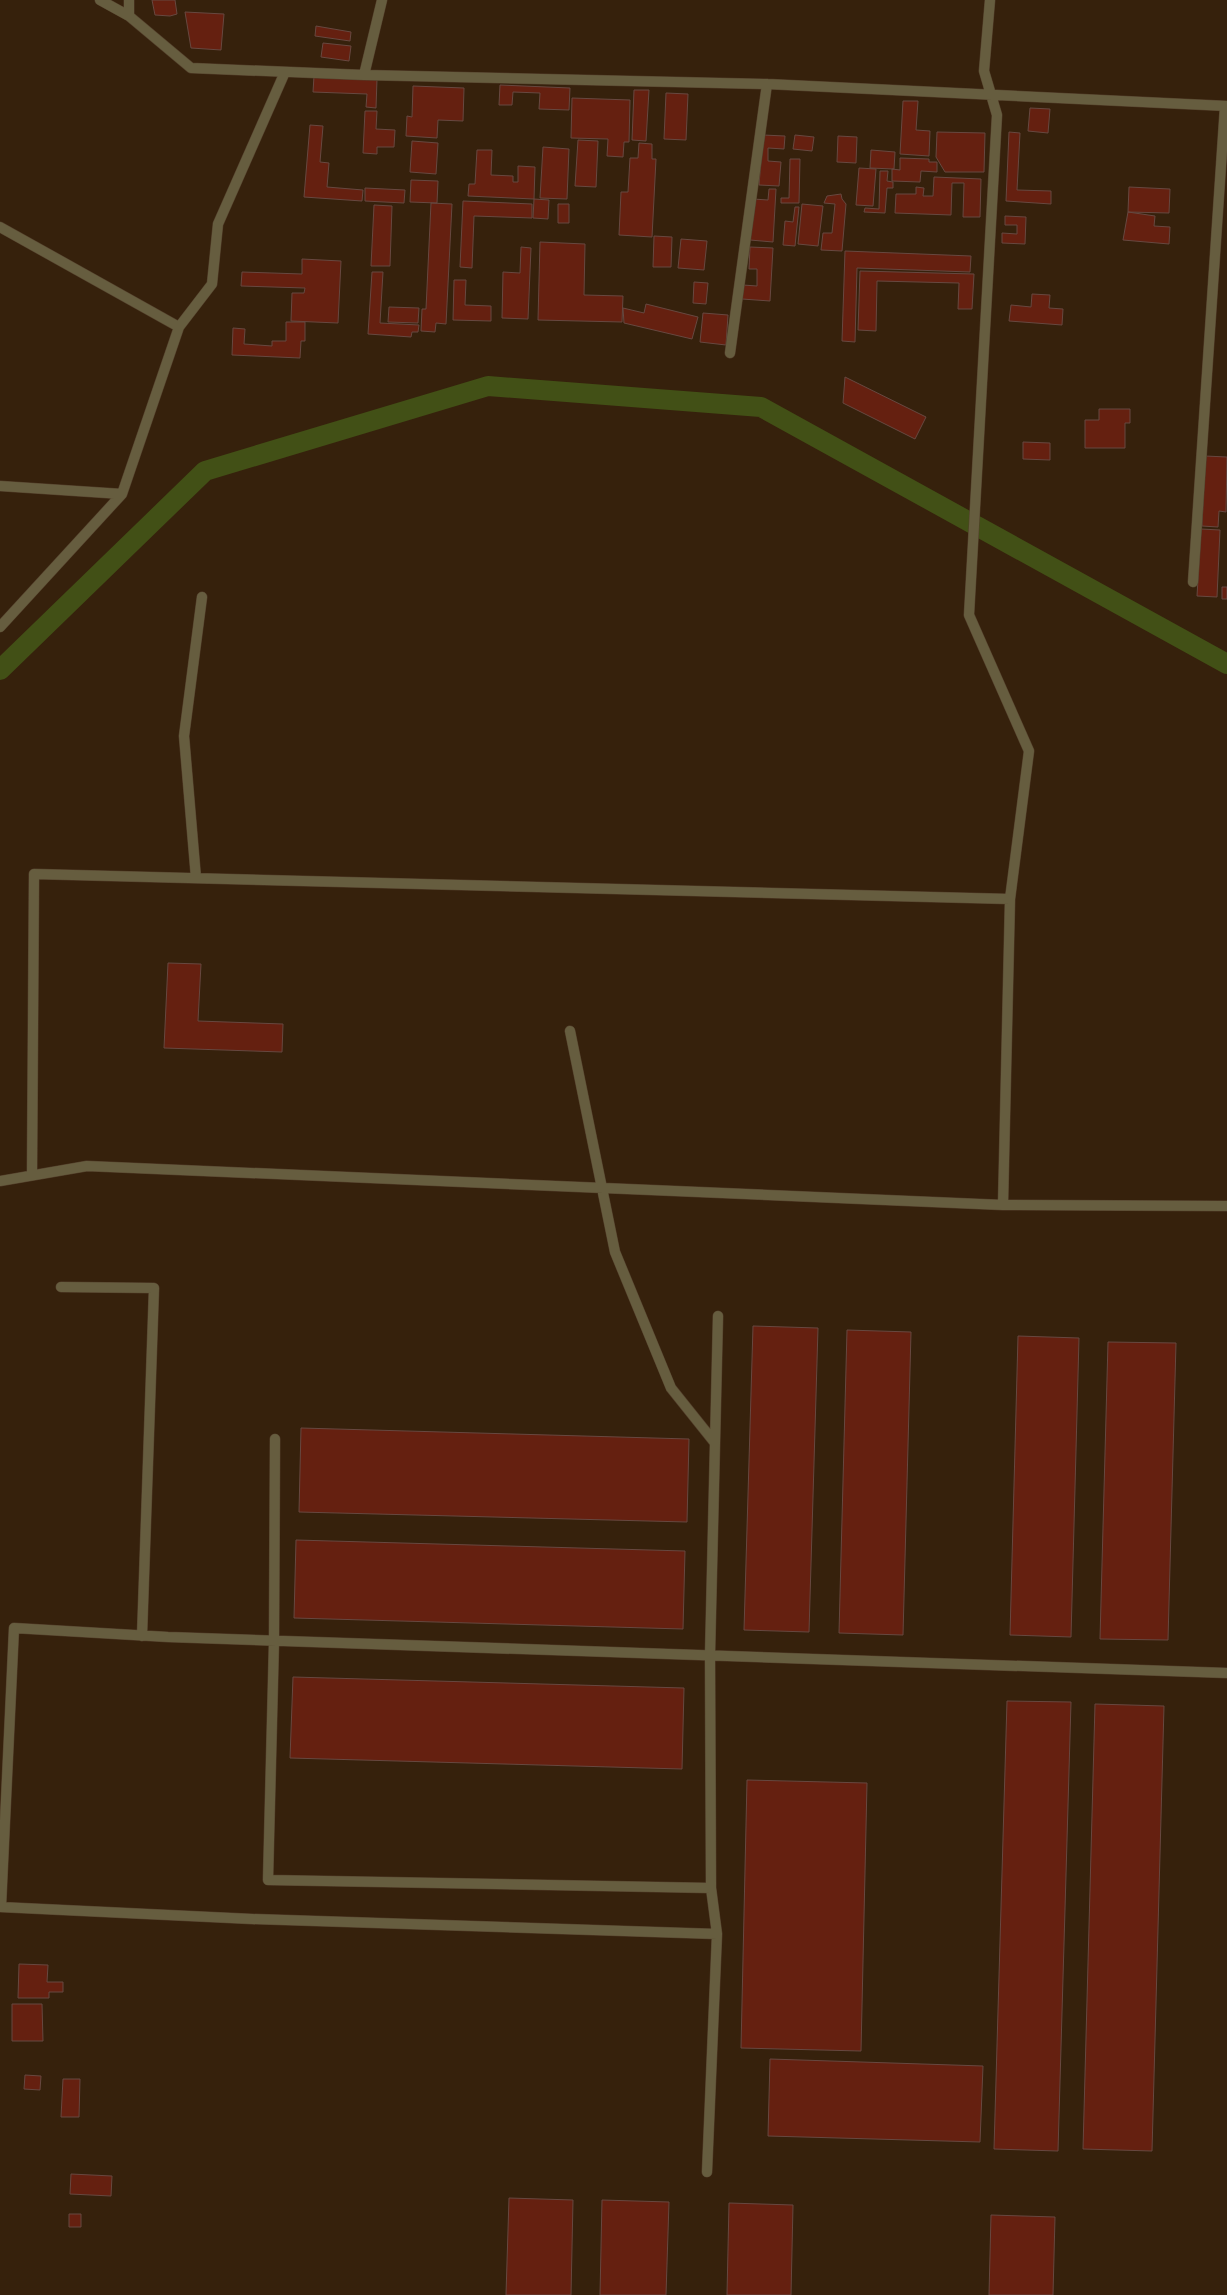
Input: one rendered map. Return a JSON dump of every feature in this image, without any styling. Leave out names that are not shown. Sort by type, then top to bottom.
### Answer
[{"type":"street","points":[[100,0],[129,16],[191,68],[364,75],[767,84],[991,93],[1226,106],[1193,582]]},
{"type":"street","points":[[129,0],[129,16]]},
{"type":"street","points":[[364,75],[382,0]]},
{"type":"street","points":[[990,0],[984,71],[997,115],[969,615],[1029,751],[1010,899],[1003,1206]]},
{"type":"street","points":[[0,627],[122,494],[179,327],[212,284],[218,224],[285,72]]},
{"type":"street","points":[[730,353],[767,84]]},
{"type":"street","points":[[0,227],[179,327]]},
{"type":"street","points":[[0,486],[122,494]]},
{"type":"street","points":[[196,878],[184,736],[202,597]]},
{"type":"street","points":[[32,1175],[34,874],[1010,899]]},
{"type":"street","points":[[570,1031],[614,1252],[671,1388],[715,1443]]},
{"type":"street","points":[[0,1181],[87,1166],[1003,1206],[1227,1206]]},
{"type":"street","points":[[61,1287],[154,1288],[142,1636]]},
{"type":"street","points":[[707,2172],[717,1934],[712,1888],[710,1655],[718,1316]]},
{"type":"street","points":[[275,1439],[274,1641],[268,1880],[712,1888]]},
{"type":"street","points":[[717,1934],[268,1919],[0,1907],[14,1628],[142,1636],[274,1641],[1227,1672]]},
{"type":"building","points":[[152,0],[175,0],[177,14],[170,16],[155,15]]},
{"type":"building","points":[[185,12],[224,14],[221,50],[191,48]]},
{"type":"building","points":[[316,26],[351,32],[350,41],[315,36]]},
{"type":"building","points":[[323,43],[351,46],[349,61],[321,57]]},
{"type":"building","points":[[314,76],[377,79],[376,108],[366,107],[367,94],[313,92]]},
{"type":"building","points":[[500,85],[570,88],[569,110],[539,109],[540,93],[513,92],[512,105],[499,105]]},
{"type":"building","points":[[413,86],[464,88],[463,121],[438,120],[437,138],[406,136],[407,116],[412,117]]},
{"type":"building","points":[[634,90],[649,90],[646,141],[632,140]]},
{"type":"building","points":[[666,93],[688,94],[686,140],[664,139]]},
{"type":"building","points":[[572,98],[630,100],[629,142],[624,142],[623,157],[607,156],[608,139],[571,138]]},
{"type":"building","points":[[903,101],[918,101],[916,130],[930,131],[929,156],[900,154]]},
{"type":"building","points":[[1030,108],[1050,109],[1048,133],[1028,131]]},
{"type":"building","points":[[365,111],[377,111],[376,129],[395,130],[394,147],[377,147],[377,154],[363,153]]},
{"type":"building","points":[[310,125],[323,126],[320,162],[329,163],[327,187],[363,190],[362,201],[304,197]]},
{"type":"building","points":[[937,132],[985,133],[984,172],[945,172],[936,157]]},
{"type":"building","points":[[1009,132],[1020,133],[1017,190],[1051,191],[1051,204],[1006,201]]},
{"type":"building","points":[[763,135],[785,136],[784,149],[768,148],[768,161],[781,162],[779,186],[759,185]]},
{"type":"building","points":[[795,135],[814,137],[812,151],[793,149]]},
{"type":"building","points":[[838,136],[857,137],[856,163],[837,162]]},
{"type":"building","points":[[578,140],[598,141],[596,187],[575,186]]},
{"type":"building","points":[[412,141],[438,143],[436,174],[410,172]]},
{"type":"building","points":[[639,143],[652,144],[652,159],[656,159],[652,237],[619,235],[621,192],[628,192],[630,158],[638,158]]},
{"type":"building","points":[[543,147],[569,149],[567,199],[540,198]]},
{"type":"building","points":[[477,150],[492,150],[491,175],[513,176],[513,182],[518,182],[518,166],[535,167],[534,199],[468,196],[469,184],[475,184]]},
{"type":"building","points":[[871,150],[895,152],[894,169],[870,168]]},
{"type":"building","points":[[900,158],[929,159],[929,162],[937,162],[937,172],[921,171],[920,182],[892,181],[892,169],[900,170]]},
{"type":"building","points":[[790,159],[800,159],[799,203],[781,203],[781,198],[789,198]]},
{"type":"building","points":[[859,168],[876,169],[873,206],[856,205]]},
{"type":"building","points":[[880,171],[888,171],[887,181],[893,182],[893,188],[887,188],[885,213],[864,212],[865,208],[879,209]]},
{"type":"building","points":[[934,177],[981,179],[980,217],[963,217],[964,183],[952,183],[951,215],[895,213],[896,194],[916,194],[916,187],[924,188],[923,196],[933,196]]},
{"type":"building","points":[[411,180],[438,181],[437,203],[410,202]]},
{"type":"building","points":[[1129,187],[1170,189],[1169,213],[1128,212]]},
{"type":"building","points":[[365,188],[405,190],[404,203],[365,201]]},
{"type":"building","points":[[769,189],[776,189],[773,242],[750,240],[753,199],[768,200]]},
{"type":"building","points":[[841,194],[842,199],[846,204],[842,251],[821,250],[823,233],[832,233],[835,204],[824,203],[827,196]]},
{"type":"building","points":[[534,199],[549,200],[548,219],[533,218]]},
{"type":"building","points":[[463,201],[532,204],[532,218],[474,216],[472,268],[460,267]]},
{"type":"building","points":[[431,203],[452,204],[446,324],[436,323],[435,332],[421,331],[422,309],[426,309]]},
{"type":"building","points":[[558,204],[569,204],[569,223],[558,223]]},
{"type":"building","points":[[802,204],[823,206],[818,246],[798,244]]},
{"type":"building","points":[[374,205],[392,206],[390,266],[371,266]]},
{"type":"building","points":[[795,207],[799,207],[795,246],[783,245],[785,221],[793,222]]},
{"type":"building","points":[[1128,212],[1155,216],[1154,226],[1170,227],[1169,244],[1123,240]]},
{"type":"building","points":[[1005,216],[1026,217],[1025,244],[1002,243],[1002,233],[1017,234],[1017,225],[1005,225]]},
{"type":"building","points":[[654,236],[672,237],[671,267],[653,267]]},
{"type":"building","points":[[681,239],[707,241],[704,270],[678,268]]},
{"type":"building","points":[[540,242],[585,244],[584,295],[623,296],[622,322],[538,320]]},
{"type":"building","points":[[521,247],[531,248],[528,319],[502,318],[503,272],[520,273]]},
{"type":"building","points":[[750,247],[773,248],[770,301],[742,299],[743,285],[757,286],[757,269],[749,269]]},
{"type":"building","points":[[845,251],[971,256],[970,272],[857,268],[855,342],[842,341]]},
{"type":"building","points":[[302,259],[341,261],[338,323],[291,321],[292,293],[304,293],[305,288],[241,286],[242,272],[302,274]]},
{"type":"building","points":[[860,271],[974,274],[972,309],[958,309],[959,283],[877,281],[876,331],[858,330]]},
{"type":"building","points":[[372,272],[383,272],[380,323],[419,325],[418,332],[412,332],[411,337],[368,334]]},
{"type":"building","points":[[454,280],[466,280],[465,305],[491,306],[491,321],[453,320]]},
{"type":"building","points":[[694,282],[708,283],[706,304],[693,303]]},
{"type":"building","points":[[1032,294],[1050,295],[1049,308],[1063,309],[1062,325],[1009,321],[1011,305],[1031,307]]},
{"type":"building","points":[[646,304],[698,317],[692,339],[624,323],[623,308],[644,313]]},
{"type":"building","points":[[389,307],[419,308],[418,323],[388,322]]},
{"type":"building","points":[[703,313],[728,315],[726,345],[700,342]]},
{"type":"building","points":[[286,322],[305,322],[305,341],[301,341],[300,358],[232,355],[233,328],[245,329],[244,344],[272,346],[272,341],[286,341]]},
{"type":"building","points":[[845,377],[926,417],[915,439],[843,403]]},
{"type":"building","points":[[1099,409],[1130,409],[1130,423],[1125,423],[1125,448],[1085,448],[1085,420],[1099,420]]},
{"type":"building","points":[[1023,442],[1050,443],[1050,460],[1023,459]]},
{"type":"building","points":[[1205,456],[1227,457],[1226,512],[1219,511],[1218,527],[1202,526]]},
{"type":"building","points":[[1201,529],[1220,530],[1217,597],[1197,596]]},
{"type":"building","points":[[1222,587],[1227,587],[1227,599],[1222,599]]},
{"type":"building","points":[[168,963],[201,964],[198,1021],[283,1024],[282,1052],[164,1048]]},
{"type":"building","points":[[753,1326],[818,1328],[809,1632],[744,1630]]},
{"type":"building","points":[[847,1330],[911,1332],[903,1635],[839,1633]]},
{"type":"building","points":[[1018,1336],[1079,1338],[1071,1637],[1010,1635]]},
{"type":"building","points":[[1108,1342],[1176,1343],[1168,1640],[1100,1639]]},
{"type":"building","points":[[301,1428],[689,1439],[687,1522],[299,1512]]},
{"type":"building","points":[[296,1540],[685,1551],[683,1629],[294,1618]]},
{"type":"building","points":[[293,1677],[684,1688],[682,1769],[290,1758]]},
{"type":"building","points":[[1007,1701],[1071,1702],[1058,2151],[994,2149]]},
{"type":"building","points":[[1095,1704],[1164,1706],[1152,2151],[1083,2149]]},
{"type":"building","points":[[747,1780],[867,1783],[861,2051],[741,2048]]},
{"type":"building","points":[[19,1964],[48,1965],[47,1982],[63,1982],[63,1992],[49,1992],[49,1998],[18,1998]]},
{"type":"building","points":[[12,2004],[42,2004],[43,2041],[12,2041]]},
{"type":"building","points":[[770,2059],[983,2066],[980,2142],[768,2136]]},
{"type":"building","points":[[25,2075],[41,2076],[40,2090],[24,2089]]},
{"type":"building","points":[[63,2079],[80,2079],[79,2117],[61,2117]]},
{"type":"building","points":[[71,2174],[112,2176],[111,2196],[70,2194]]},
{"type":"building","points":[[509,2198],[573,2200],[571,2295],[506,2295]]},
{"type":"building","points":[[602,2200],[669,2202],[666,2295],[600,2295]]},
{"type":"building","points":[[729,2203],[793,2205],[791,2295],[727,2295]]},
{"type":"building","points":[[69,2214],[81,2214],[81,2227],[69,2227]]},
{"type":"building","points":[[991,2215],[1055,2217],[1053,2295],[989,2295]]},
{"type":"waterway","points":[[0,670],[205,471],[488,386],[761,407],[1227,664]]}]
